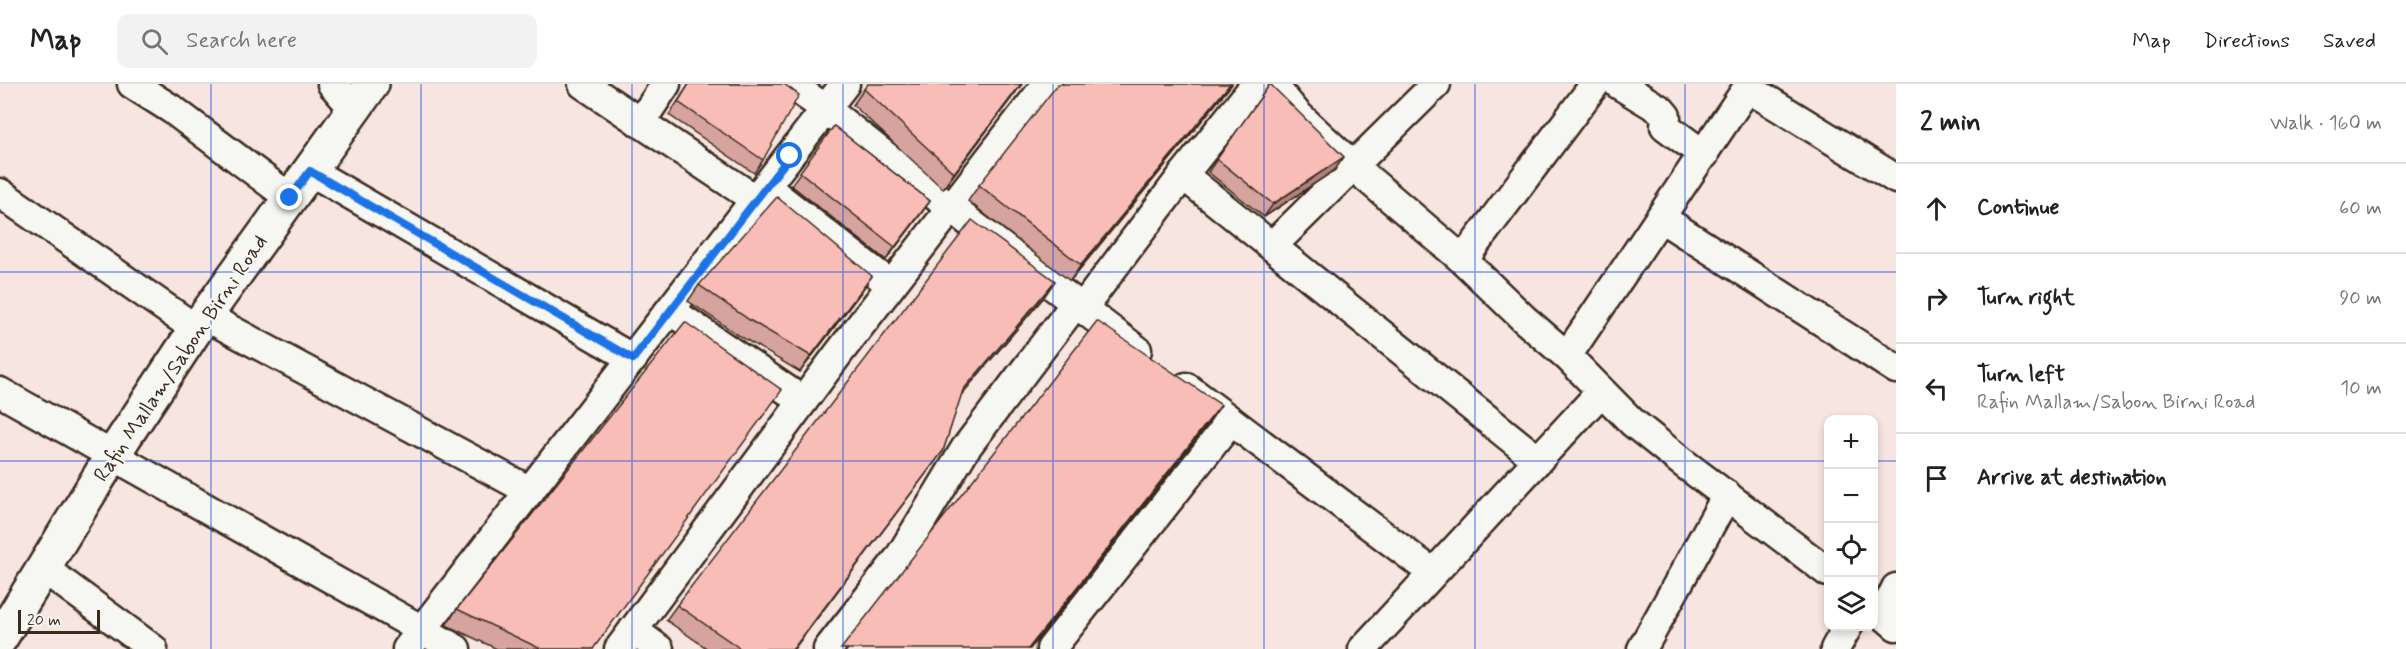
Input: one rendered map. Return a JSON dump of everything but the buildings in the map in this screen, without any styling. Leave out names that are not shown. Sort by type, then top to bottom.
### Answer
[{"type":"street","points":[[132,84],[173,110],[290,198]]},
{"type":"street","points":[[332,84],[363,96]]},
{"type":"street","points":[[583,84],[640,123],[761,194],[891,285]]},
{"type":"street","points":[[640,123],[666,84]]},
{"type":"street","points":[[790,84],[826,109],[1078,307],[1433,573]]},
{"type":"street","points":[[414,639],[671,311],[845,84]]},
{"type":"street","points":[[659,649],[626,640],[803,401],[1047,84]]},
{"type":"street","points":[[828,649],[899,558],[965,450],[1256,84]]},
{"type":"street","points":[[1272,84],[1297,114],[1354,167],[1463,260],[1524,319],[1567,356],[1632,422],[1824,569]]},
{"type":"street","points":[[1272,246],[1436,84]]},
{"type":"street","points":[[1463,260],[1595,84]]},
{"type":"street","points":[[1618,84],[1661,110],[1666,116],[1665,126],[1704,155]]},
{"type":"street","points":[[1567,356],[1749,86],[1896,178]]},
{"type":"street","name":"Rafin Mallam/Sabon Birni Road","points":[[0,639],[112,456],[201,322],[363,96]]},
{"type":"street","points":[[310,171],[633,359]]},
{"type":"street","points":[[1183,175],[1538,460]]},
{"type":"street","points":[[0,193],[201,322],[530,491]]},
{"type":"street","points":[[1661,218],[1896,369]]},
{"type":"street","points":[[671,311],[803,401]]},
{"type":"street","points":[[0,392],[112,456],[414,639],[456,649]]},
{"type":"street","points":[[1363,649],[1601,392]]},
{"type":"street","points":[[1051,649],[1231,421]]},
{"type":"street","points":[[1642,649],[1727,495]]},
{"type":"street","points":[[43,568],[153,649]]},
{"type":"street","points":[[1884,616],[1896,588]]},
{"type":"street","points":[[1835,649],[1846,631]]},
{"type":"route","points":[[290,198],[310,171],[633,359],[790,156]]}]
